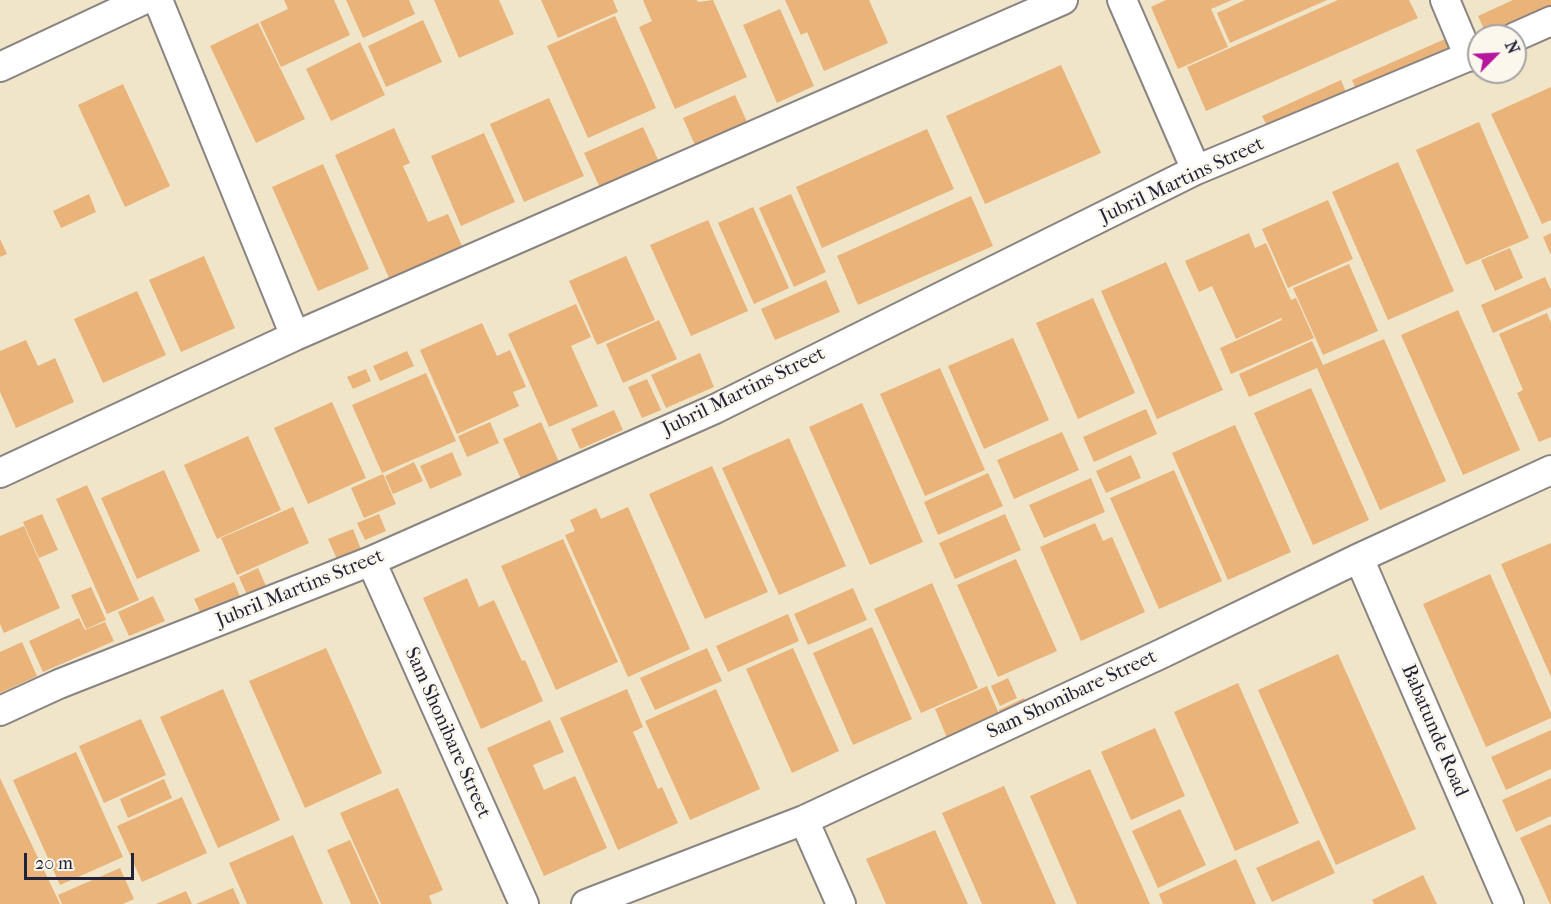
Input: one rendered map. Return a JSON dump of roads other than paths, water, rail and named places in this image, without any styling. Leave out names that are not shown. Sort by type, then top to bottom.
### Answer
[{"type":"street","points":[[0,67],[143,0]]},
{"type":"street","points":[[158,0],[295,336]]},
{"type":"street","points":[[0,473],[295,336],[1063,0]]},
{"type":"street","points":[[1122,0],[1196,170]]},
{"type":"street","points":[[1445,0],[1467,42]]},
{"type":"street","points":[[1527,32],[1551,21]]},
{"type":"street","name":"Jubril Martins Street","points":[[0,711],[70,679],[371,561],[715,409],[1196,170],[1467,58]]},
{"type":"street","name":"Sam Shonibare Street","points":[[586,904],[804,820],[1551,470]]},
{"type":"street","name":"Babatunde Road","points":[[1359,558],[1509,904]]},
{"type":"street","name":"Sam Shonibare Street","points":[[371,561],[524,904]]},
{"type":"street","points":[[804,820],[841,904]]}]
